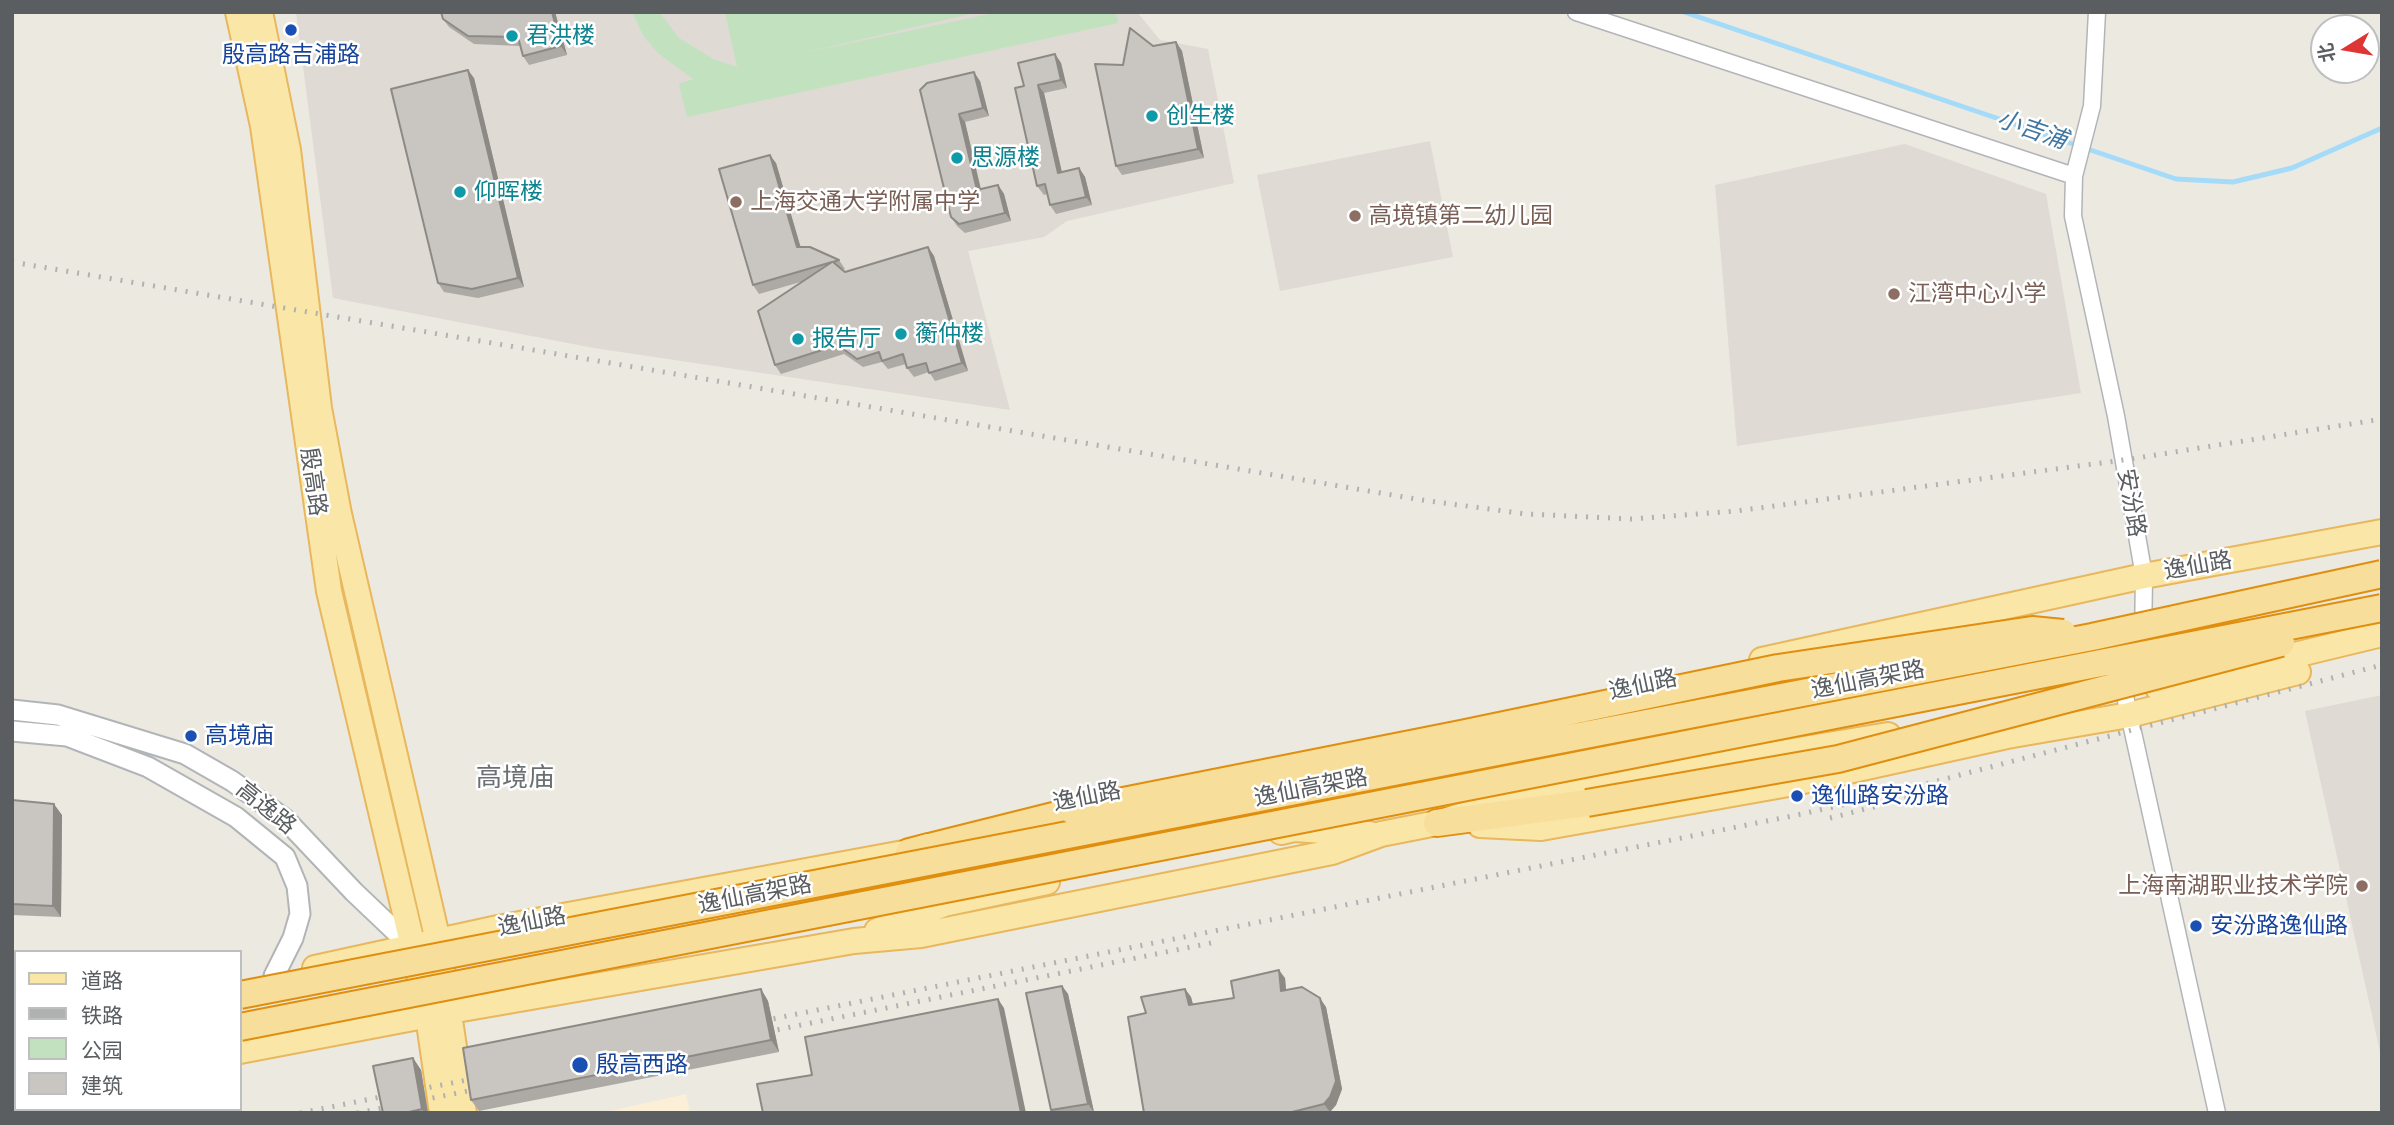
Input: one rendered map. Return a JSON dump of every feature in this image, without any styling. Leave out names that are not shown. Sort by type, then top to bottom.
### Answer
[{"type":"highway","name":"逸仙高架路","points":[[242,995],[2092,637],[2382,573]]},
{"type":"highway","name":"逸仙高架路","points":[[242,1027],[2382,608]]},
{"type":"highway","points":[[1437,823],[1587,803],[1838,759],[2235,657],[2382,614]]},
{"type":"highway","points":[[909,852],[1073,811],[1475,732],[1779,667],[2032,630],[2092,637]]},
{"type":"main road","name":"殷高路","points":[[238,12],[263,126],[328,592],[413,947]]},
{"type":"main road","name":"殷高路","points":[[260,12],[288,150],[319,408],[337,501],[438,941]]},
{"type":"main road","name":"逸仙路","points":[[909,852],[1045,805],[1446,726],[2144,576],[2382,532]]},
{"type":"main road","name":"逸仙路","points":[[242,982],[629,903],[909,852],[1039,839],[2382,573]]},
{"type":"main road","points":[[1437,823],[1541,828],[1794,783],[2007,736],[2127,706],[2382,634]]},
{"type":"main road","points":[[242,1051],[854,941],[944,904],[1294,830],[1381,834],[1437,823],[1534,794],[2127,706],[2382,651]]},
{"type":"main road","points":[[1689,712],[1743,664]]},
{"type":"main road","points":[[438,941],[442,1113]]},
{"type":"main road","points":[[413,947],[439,1014],[464,1113]]},
{"type":"street","points":[[1576,12],[2074,176]]},
{"type":"street","name":"安汾路","points":[[2097,12],[2092,106],[2074,176],[2073,216],[2116,416],[2144,576],[2143,640],[2125,676],[2127,706],[2217,1113]]},
{"type":"street","name":"高逸路","points":[[12,710],[58,715],[185,754],[232,780],[285,819],[354,892],[413,947]]},
{"type":"street","name":"高逸路","points":[[12,730],[67,736],[148,767],[236,817],[285,858],[297,886],[300,914],[293,938],[274,976]]},
{"type":"shaded area","name":"上海交通大学附属中学","points":[[296,12],[1137,12],[1160,40],[1208,49],[1234,183],[1067,221],[1044,237],[968,251],[1010,410],[594,348],[333,298]]},
{"type":"shaded area","name":"高境镇第二幼儿园","points":[[1430,141],[1453,257],[1280,291],[1257,175]]},
{"type":"shaded area","name":"江湾中心小学","points":[[1905,144],[2046,194],[2081,393],[1737,446],[1715,185]]},
{"type":"shaded area","name":"上海南湖职业技术学院","points":[[2382,695],[2382,1061],[2305,711]]},
{"type":"shaded area","points":[[686,1094],[690,1113],[601,1113]]},
{"type":"green space","points":[[632,12],[659,12],[679,38],[713,59],[737,67],[725,12],[979,12],[799,54],[999,12],[1116,12],[1118,23],[687,117],[679,84],[693,79],[659,54],[644,37]]},
{"type":"building","name":"君洪楼","points":[[441,12],[552,12],[561,46],[523,56],[518,37],[468,36],[443,19]]},
{"type":"building","name":"创生楼","points":[[1130,28],[1153,46],[1176,42],[1198,149],[1116,166],[1095,64],[1123,65]]},
{"type":"building","points":[[1055,54],[1061,80],[1038,85],[1058,173],[1079,168],[1086,197],[1050,205],[1045,184],[1037,186],[1015,88],[1024,86],[1018,63]]},
{"type":"building","name":"仰晖楼","points":[[468,70],[518,278],[472,289],[438,283],[391,89]]},
{"type":"building","name":"思源楼","points":[[974,72],[983,108],[959,114],[977,190],[998,185],[1005,213],[959,224],[951,217],[920,90],[927,83]]},
{"type":"building","points":[[770,155],[797,247],[810,247],[839,260],[833,262],[845,272],[928,247],[962,363],[929,373],[926,363],[907,368],[903,354],[882,361],[879,352],[857,359],[838,345],[775,365],[758,311],[832,262],[753,285],[719,169]]},
{"type":"building","points":[[12,800],[54,804],[53,906],[12,904]]},
{"type":"building","points":[[1279,970],[1281,991],[1302,987],[1320,998],[1336,1081],[1324,1104],[1288,1113],[1144,1113],[1128,1017],[1146,1013],[1141,997],[1185,989],[1189,1005],[1234,998],[1231,981]]},
{"type":"building","points":[[1062,986],[1088,1104],[1051,1110],[1026,993]]},
{"type":"building","points":[[761,989],[771,1040],[471,1100],[463,1048]]},
{"type":"building","points":[[998,999],[1021,1113],[763,1113],[757,1084],[812,1075],[805,1037]]},
{"type":"building","points":[[413,1058],[422,1109],[405,1113],[383,1113],[373,1066]]},
{"type":"waterway","name":"小吉浦","points":[[1684,12],[2176,179],[2233,182],[2292,168],[2382,128]]},
{"type":"railway","points":[[12,262],[1422,500],[1526,514],[1632,519],[1736,511],[2124,460],[2382,419]]},
{"type":"railway","points":[[752,1023],[1797,815],[2382,665]]},
{"type":"railway","points":[[1830,818],[1945,789]]},
{"type":"railway","points":[[756,1034],[1216,942]]},
{"type":"railway","points":[[300,1113],[487,1076]]},
{"type":"railway","points":[[357,1113],[488,1087]]},
{"type":"place","name":"殷高路吉浦路","points":[[291,30]]},
{"type":"place","name":"君洪楼","points":[[512,36]]},
{"type":"place","name":"创生楼","points":[[1152,116]]},
{"type":"place","name":"思源楼","points":[[957,158]]},
{"type":"place","name":"仰晖楼","points":[[460,192]]},
{"type":"place","name":"上海交通大学附属中学","points":[[736,202]]},
{"type":"place","name":"高境镇第二幼儿园","points":[[1355,216]]},
{"type":"place","name":"江湾中心小学","points":[[1894,294]]},
{"type":"place","name":"蘅仲楼","points":[[901,334]]},
{"type":"place","name":"报告厅","points":[[798,339]]},
{"type":"place","name":"高境庙","points":[[191,736]]},
{"type":"place","name":"逸仙路安汾路","points":[[1797,796]]},
{"type":"place","name":"上海南湖职业技术学院","points":[[2362,886]]},
{"type":"place","name":"安汾路逸仙路","points":[[2196,926]]},
{"type":"place","name":"殷高西路","points":[[580,1065]]},
{"type":"district","name":"高境庙","points":[[515,778]]}]
